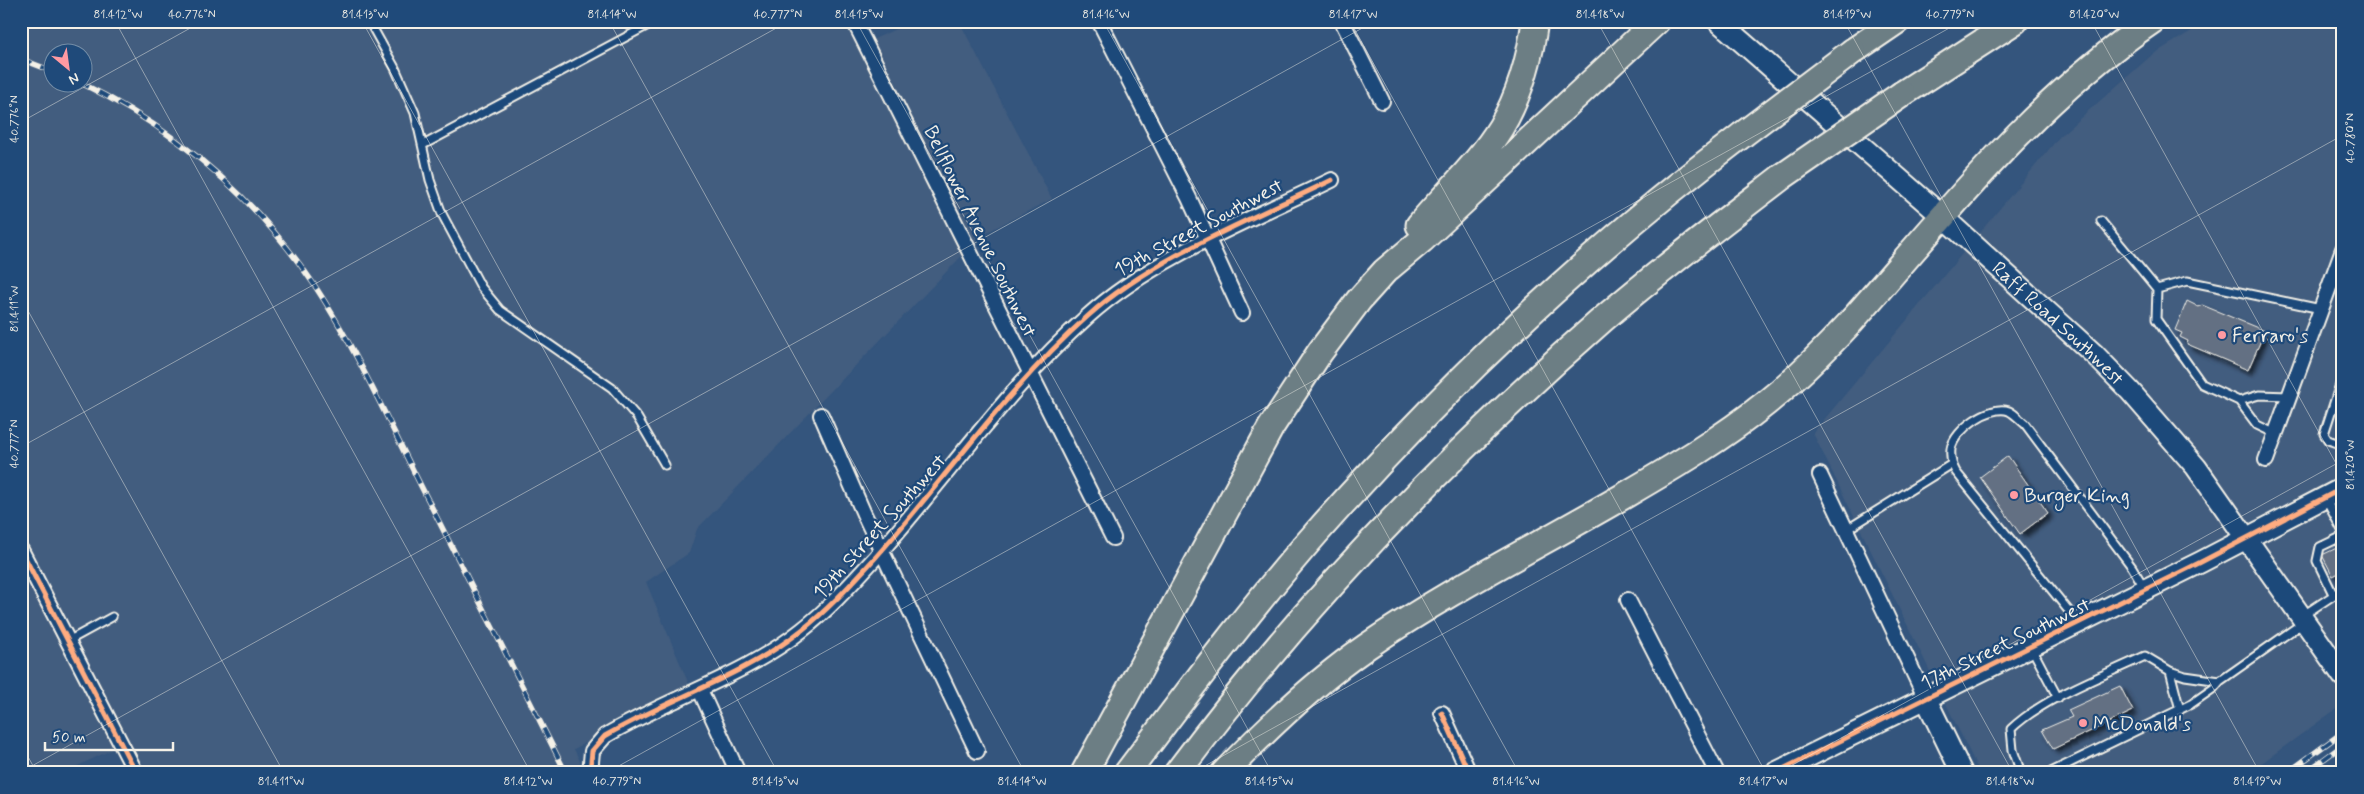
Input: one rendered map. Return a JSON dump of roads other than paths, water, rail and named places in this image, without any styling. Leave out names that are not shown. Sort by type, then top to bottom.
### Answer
[{"type":"highway","points":[[1084,773],[1266,435],[1320,352],[1410,236],[1486,149],[1502,126],[1521,86],[1535,21]]},
{"type":"highway","points":[[1385,270],[1422,240],[1658,21]]},
{"type":"highway","points":[[1127,773],[1205,669],[1307,545],[1456,386],[1546,299],[1682,181],[1853,51],[1896,21]]},
{"type":"highway","points":[[1177,773],[1290,634],[1428,485],[1511,404],[1603,320],[1671,263],[1783,176],[1902,94],[2015,21]]},
{"type":"highway","points":[[1224,773],[1312,688],[1364,649],[1461,588],[1671,468],[1731,429],[1766,403],[1819,356],[1943,217],[2066,86],[2096,61],[2152,21]]},
{"type":"main road","name":"Raff Road Southwest","points":[[1718,21],[1943,217],[2095,355],[2130,391],[2196,467],[2343,676]]},
{"type":"main road","name":"17th Street Southwest","points":[[1775,773],[2145,590],[2343,488]]},
{"type":"main road","points":[[1926,699],[1962,773]]},
{"type":"street","name":"Bellflower Avenue Southwest","points":[[854,21],[1113,538]]},
{"type":"street","points":[[1099,21],[1150,119],[1242,313]]},
{"type":"street","points":[[1342,21],[1382,101]]},
{"type":"street","name":"19th Street Southwest","points":[[590,773],[592,751],[605,736],[749,664],[804,629],[839,597],[1030,375],[1061,341],[1108,299],[1162,265],[1209,240],[1332,180]]},
{"type":"street","points":[[2266,460],[2321,309],[2337,282],[2343,249]]},
{"type":"street","points":[[821,415],[881,550],[977,751]]},
{"type":"street","points":[[1820,475],[1926,699]]},
{"type":"street","points":[[21,550],[136,773]]},
{"type":"street","points":[[1628,600],[1717,773]]},
{"type":"street","points":[[700,690],[738,773]]},
{"type":"street","points":[[1442,713],[1469,773]]},
{"type":"lane","points":[[369,21],[395,68],[415,113],[430,180],[442,214],[481,287],[500,310],[612,388],[637,417],[665,464]]},
{"type":"lane","points":[[423,145],[656,21]]},
{"type":"lane","points":[[2101,221],[2157,289],[2156,319],[2202,384],[2239,401],[2257,425],[2276,434]]},
{"type":"lane","points":[[2157,289],[2187,281],[2321,309]]},
{"type":"lane","points":[[2343,375],[2324,434],[2328,440],[2343,445]]},
{"type":"lane","points":[[2239,401],[2259,395],[2289,396]]},
{"type":"lane","points":[[2078,623],[1956,472],[1952,464],[1951,448],[1955,439],[1970,423],[1986,412],[1999,410],[2009,412],[2024,424],[2132,567],[2145,590]]},
{"type":"lane","points":[[1846,530],[1952,464]]},
{"type":"lane","points":[[2324,497],[2343,534],[2320,547],[2317,561],[2333,594]]},
{"type":"lane","points":[[2049,773],[2180,710],[2214,688],[2220,681],[2304,619],[2333,594],[2343,589]]},
{"type":"lane","points":[[68,640],[112,617]]},
{"type":"lane","points":[[2030,647],[2058,698]]},
{"type":"lane","points":[[2021,773],[2013,750],[2012,728],[2022,718],[2058,698],[2145,656],[2170,671],[2185,676],[2220,681]]},
{"type":"lane","points":[[2170,671],[2180,710]]},
{"type":"railway","points":[[21,59],[42,67]]},
{"type":"railway","points":[[92,89],[147,121],[210,167],[265,221],[313,283],[329,308],[371,385],[566,773]]},
{"type":"railway","points":[[2287,773],[2343,732]]},
{"type":"railway","points":[[2305,773],[2343,745]]},
{"type":"place","name":"Ferraro's","points":[[2222,335]]},
{"type":"place","name":"Burger King","points":[[2014,495]]},
{"type":"place","name":"McDonald's","points":[[2083,723]]}]
